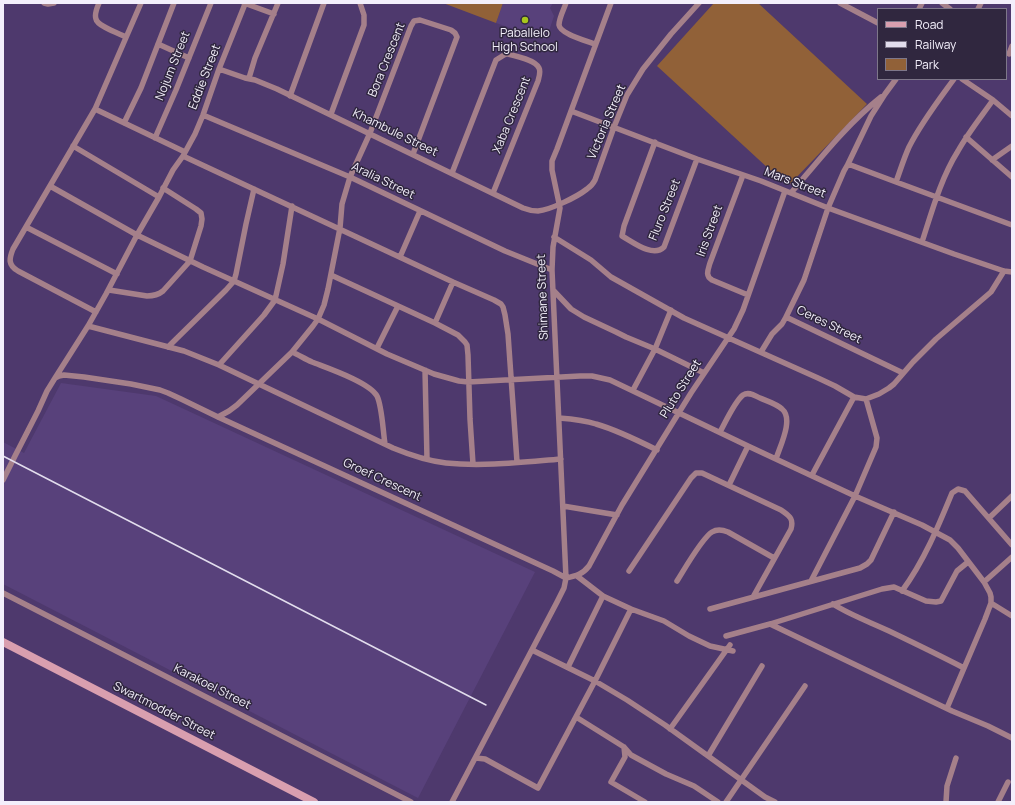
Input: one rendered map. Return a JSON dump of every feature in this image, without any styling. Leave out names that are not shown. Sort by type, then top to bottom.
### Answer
[{"type":"main road","name":"Swartmodder Street","points":[[3,642],[314,802]]},
{"type":"street","points":[[44,3],[54,3]]},
{"type":"street","points":[[99,3],[96,13],[96,20],[101,25],[126,37]]},
{"type":"street","points":[[96,312],[14,269],[10,261],[11,255],[26,227],[95,109],[141,3]]},
{"type":"street","points":[[124,123],[141,88],[174,3]]},
{"type":"street","name":"Nojum Street","points":[[155,138],[176,90],[210,3]]},
{"type":"street","points":[[245,3],[274,14]]},
{"type":"street","name":"Eddie Street","points":[[55,378],[109,290],[172,170],[184,154],[195,134],[245,3]]},
{"type":"street","points":[[249,78],[278,3]]},
{"type":"street","points":[[290,96],[324,3]]},
{"type":"street","points":[[331,114],[364,26],[364,15],[360,3]]},
{"type":"street","points":[[566,3],[559,25],[561,29],[565,33],[595,44]]},
{"type":"street","name":"Shimane Street","points":[[566,578],[552,270],[554,237],[560,203],[552,166],[611,3]]},
{"type":"street","name":"Victoria Street","points":[[560,203],[579,195],[591,186],[595,180],[627,95],[644,69],[671,34],[700,3]]},
{"type":"street","points":[[840,3],[877,22]]},
{"type":"street","name":"Bora Crescent","points":[[370,133],[414,21],[420,20],[453,32],[456,35],[456,40],[413,154]]},
{"type":"street","points":[[158,44],[189,58]]},
{"type":"street","points":[[1009,54],[1012,46]]},
{"type":"street","name":"Xaba Crescent","points":[[452,173],[496,60],[507,54],[532,62],[536,65],[540,72],[538,81],[493,193]]},
{"type":"street","name":"Khambule Street","points":[[219,69],[255,80],[331,114],[528,210],[537,211],[560,203]]},
{"type":"street","points":[[788,192],[866,108],[885,94],[895,80]]},
{"type":"street","points":[[896,182],[915,136],[953,80]]},
{"type":"street","points":[[963,80],[993,100],[1012,116]]},
{"type":"street","name":"Ceres Street","points":[[885,94],[871,116],[844,171],[828,208],[804,280],[786,317],[903,373]]},
{"type":"street","points":[[922,242],[937,197],[951,164],[966,137],[993,100]]},
{"type":"street","points":[[95,109],[254,189],[501,304],[505,315],[508,334],[517,462]]},
{"type":"street","name":"Mars Street","points":[[571,111],[828,208],[954,254],[1004,271],[1012,272]]},
{"type":"street","name":"Aralia Street","points":[[203,115],[350,177],[505,251],[552,270]]},
{"type":"street","points":[[218,417],[237,405],[292,352],[318,320],[324,305],[331,275],[340,228],[342,204],[350,177],[370,133]]},
{"type":"street","points":[[966,137],[1012,177]]},
{"type":"street","name":"Fluro Street","points":[[654,142],[624,226],[622,236],[647,249],[655,251],[664,247],[697,159]]},
{"type":"street","points":[[73,146],[159,197]]},
{"type":"street","points":[[992,160],[1012,146]]},
{"type":"street","points":[[848,164],[1012,225]]},
{"type":"street","name":"Iris Street","points":[[743,175],[707,274],[709,279],[748,295]]},
{"type":"street","points":[[50,186],[137,235],[425,370],[451,379],[468,382],[580,376],[610,380],[634,390],[748,446],[922,525],[950,540],[984,582],[990,593],[991,603],[947,708]]},
{"type":"street","points":[[109,290],[153,296],[163,291],[190,261],[201,226],[202,219],[200,213],[163,188]]},
{"type":"street","points":[[168,347],[234,281],[254,189]]},
{"type":"street","name":"Pluto Street","points":[[577,576],[589,566],[617,515],[679,412],[738,321],[788,192]]},
{"type":"street","points":[[219,365],[264,315],[275,300],[283,264],[292,206]]},
{"type":"street","points":[[548,208],[554,213],[558,220]]},
{"type":"street","points":[[400,257],[420,211]]},
{"type":"street","points":[[26,227],[118,274]]},
{"type":"street","points":[[554,237],[591,260],[611,278],[684,318],[835,386],[854,397],[866,399],[889,388],[936,339],[991,292],[1004,271]]},
{"type":"street","points":[[331,275],[435,323],[458,335],[465,342],[467,345],[468,355],[468,382],[473,464]]},
{"type":"street","points":[[435,323],[453,282]]},
{"type":"street","points":[[553,290],[571,309],[584,317],[626,338],[655,349],[704,373]]},
{"type":"street","points":[[377,348],[398,306]]},
{"type":"street","points":[[634,390],[655,349],[671,310]]},
{"type":"street","points":[[761,352],[772,334],[782,324],[786,317]]},
{"type":"street","points":[[88,326],[195,355],[385,444],[427,460],[473,464],[561,460]]},
{"type":"street","points":[[292,352],[370,388],[375,393],[379,405],[385,444]]},
{"type":"street","points":[[425,370],[427,460]]},
{"type":"street","name":"Groef Crescent","points":[[55,378],[64,375],[84,377],[148,387],[168,393],[566,578]]},
{"type":"street","points":[[3,480],[47,391],[55,378]]},
{"type":"street","points":[[720,432],[736,404],[745,394],[752,394],[779,406],[786,413],[787,426],[776,458]]},
{"type":"street","points":[[812,475],[854,397]]},
{"type":"street","points":[[811,581],[856,496],[876,447],[877,442],[874,425],[866,399]]},
{"type":"street","points":[[559,418],[580,420],[597,424],[622,433],[657,450]]},
{"type":"street","points":[[728,485],[748,446]]},
{"type":"street","points":[[629,571],[660,523],[694,475],[698,472],[781,510],[791,518],[791,528],[753,597]]},
{"type":"street","points":[[902,591],[913,576],[936,532],[952,493],[958,489],[965,491],[1012,545]]},
{"type":"street","points":[[989,518],[1012,496]]},
{"type":"street","points":[[563,506],[617,515]]},
{"type":"street","points":[[710,609],[860,568],[871,560],[894,512]]},
{"type":"street","points":[[677,581],[701,544],[708,535],[716,530],[724,530],[774,558]]},
{"type":"street","points":[[984,582],[1012,557]]},
{"type":"street","points":[[846,663],[771,622],[727,637],[770,624],[833,604],[882,589],[894,587],[926,600],[936,602],[941,601],[957,571],[968,562]]},
{"type":"street","points":[[452,802],[562,593],[566,578],[577,576],[603,596],[631,609],[664,621],[689,636],[710,646],[733,651]]},
{"type":"street","name":"Karakoel Street","points":[[3,593],[411,802]]},
{"type":"street","points":[[568,667],[603,596]]},
{"type":"street","points":[[991,603],[1012,616]]},
{"type":"street","points":[[833,604],[964,668]]},
{"type":"street","points":[[476,758],[485,759],[538,788],[595,681],[631,609]]},
{"type":"street","points":[[770,624],[1012,738]]},
{"type":"street","points":[[670,728],[730,645]]},
{"type":"street","points":[[532,650],[595,681],[633,704],[670,728],[765,797],[775,802]]},
{"type":"street","points":[[708,756],[762,666]]},
{"type":"street","points":[[726,802],[805,686]]},
{"type":"street","points":[[576,717],[624,747],[631,755],[666,774],[694,786],[718,802]]},
{"type":"street","points":[[624,747],[625,757],[611,782],[645,802]]},
{"type":"street","points":[[946,802],[947,786],[956,758]]},
{"type":"street","points":[[998,802],[1008,782]]},
{"type":"shaded area","name":"Paballelo High School","points":[[503,3],[553,3],[550,8],[554,16],[546,40],[496,23]]},
{"type":"shaded area","points":[[61,383],[156,396],[535,572],[418,798],[3,584],[3,442],[24,453]]},
{"type":"green space","points":[[443,3],[503,3],[496,23]]},
{"type":"green space","points":[[714,3],[758,3],[867,104],[790,184],[782,181],[657,66]]},
{"type":"railway","points":[[3,456],[486,705]]},
{"type":"place","name":"Paballelo High School","points":[[525,20]]}]
